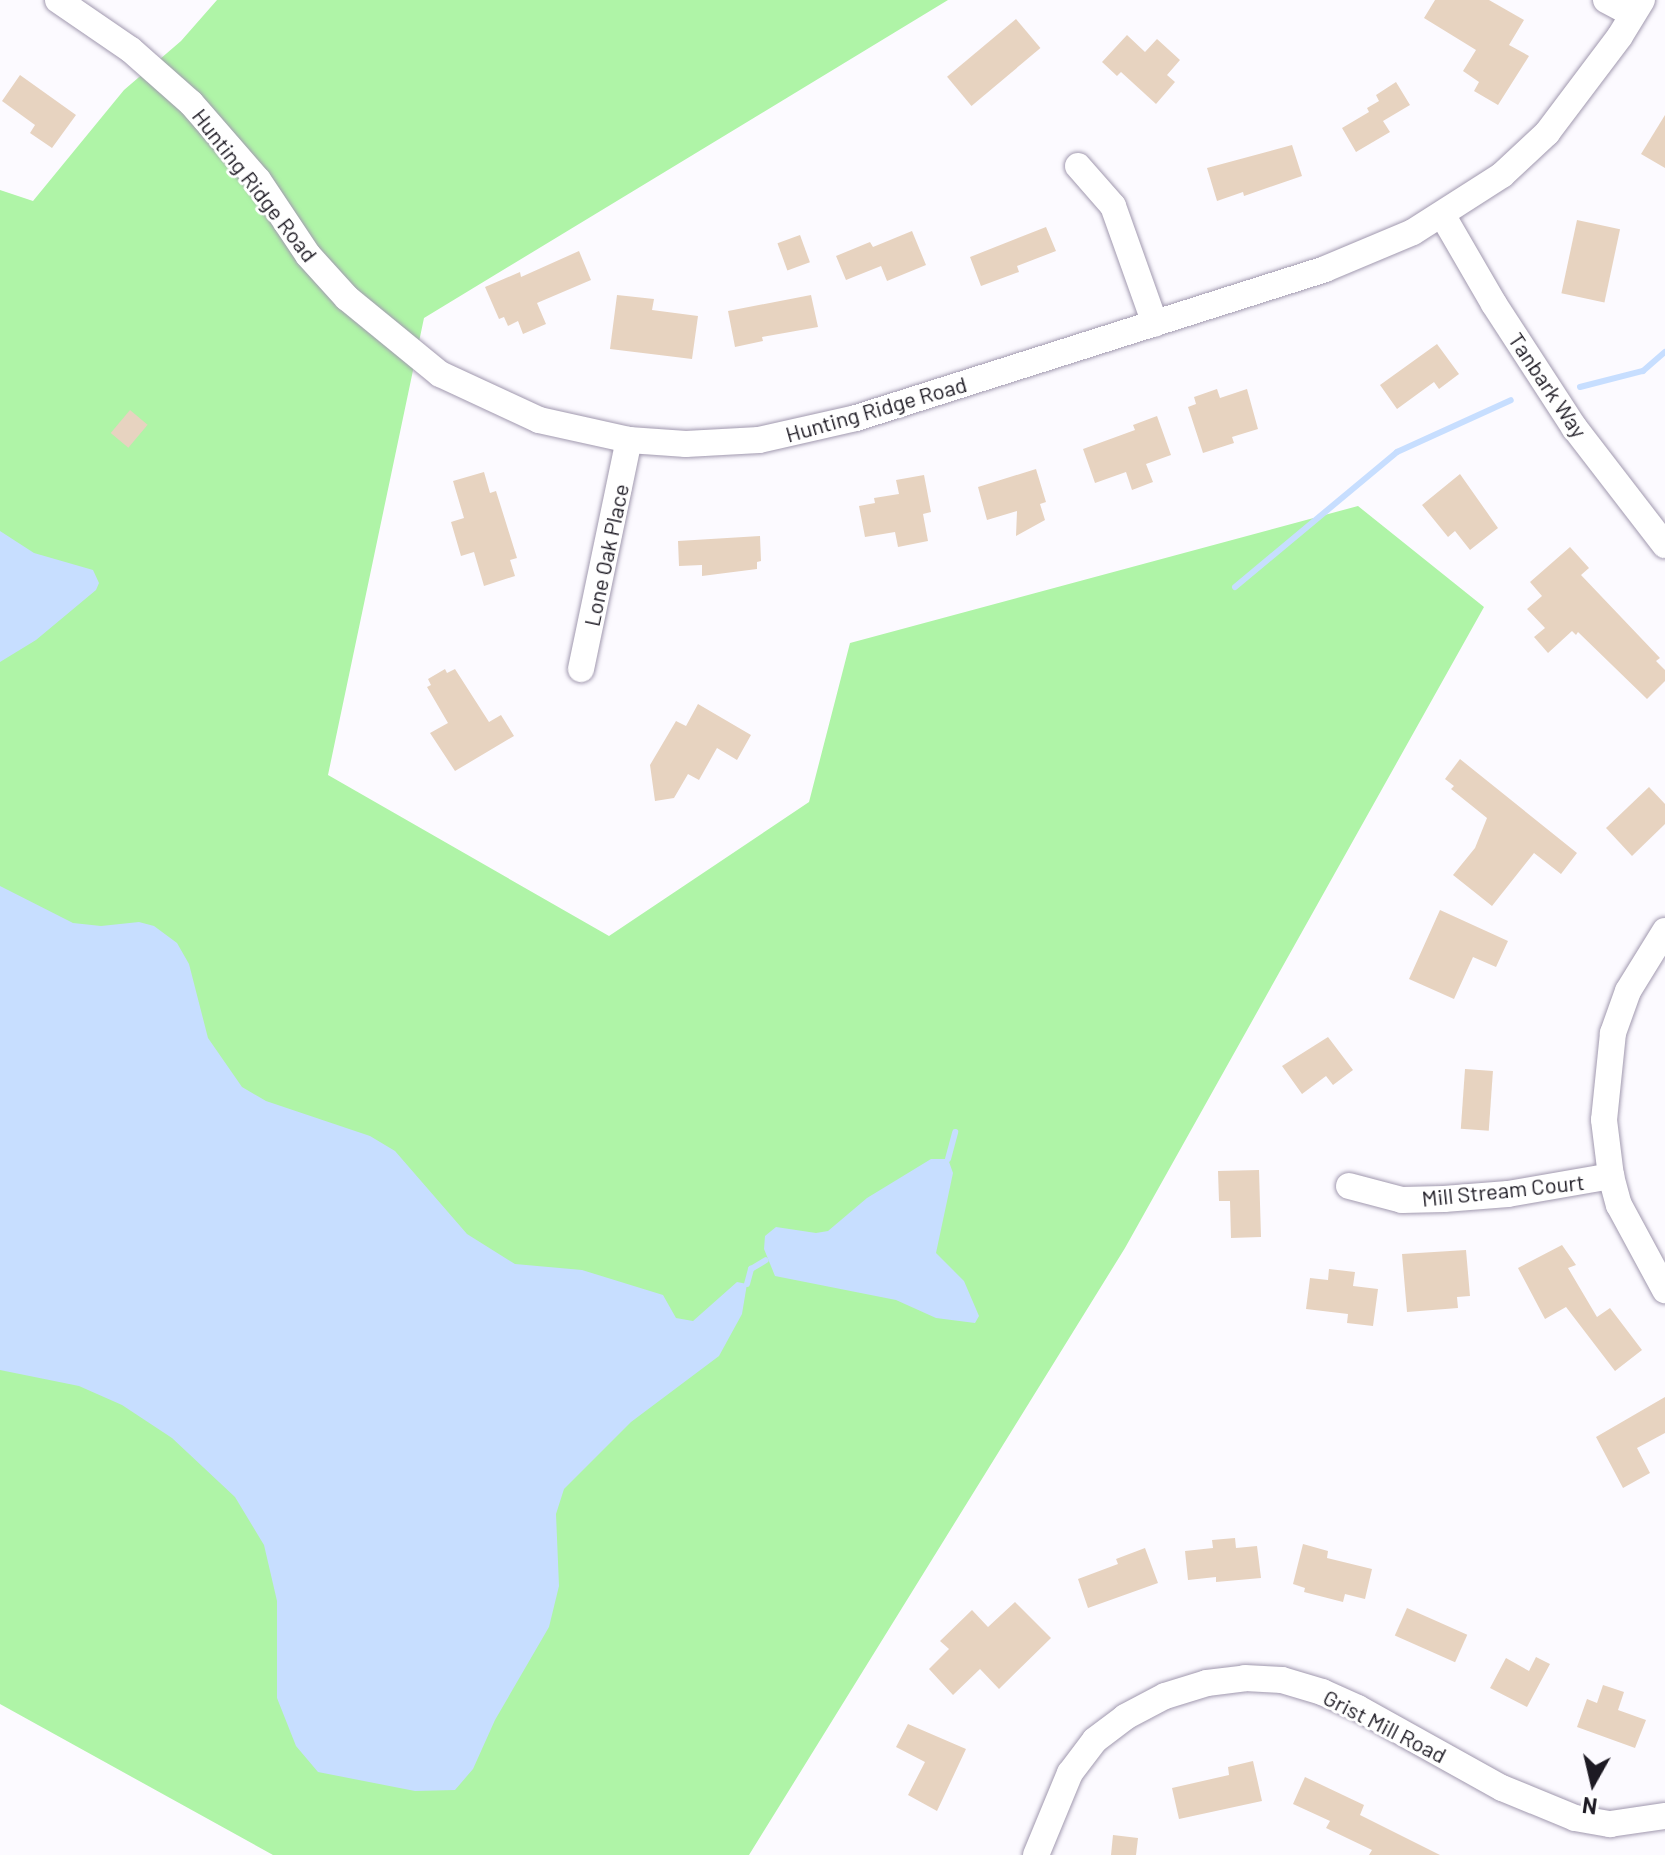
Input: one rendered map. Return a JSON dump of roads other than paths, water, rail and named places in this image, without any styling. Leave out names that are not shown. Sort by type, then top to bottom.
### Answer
[{"type":"street","name":"Hunting Ridge Road","points":[[58,0],[131,50],[191,103],[258,180],[308,255],[337,288],[412,354],[440,374],[539,420],[629,440],[718,444],[797,434],[1155,324],[1355,258],[1443,216],[1502,175],[1547,133],[1613,46],[1637,7]]},
{"type":"street","points":[[1606,0],[1637,7]]},
{"type":"street","points":[[1078,166],[1113,206],[1155,324]]},
{"type":"street","name":"Tanbark Way","points":[[1443,216],[1494,304],[1574,427],[1665,545]]},
{"type":"street","name":"Lone Oak Place","points":[[581,669],[629,440]]},
{"type":"street","points":[[1665,931],[1628,991],[1613,1033],[1604,1120],[1611,1176],[1619,1205],[1665,1290]]},
{"type":"street","name":"Mill Stream Court","points":[[1349,1186],[1402,1200],[1444,1199],[1508,1194],[1611,1176]]},
{"type":"street","name":"Grist Mill Road","points":[[1036,1855],[1052,1810],[1070,1773],[1095,1740],[1125,1717],[1165,1696],[1207,1683],[1245,1678],[1282,1680],[1322,1692],[1358,1708],[1502,1788],[1575,1818],[1610,1824],[1665,1816]]},
{"type":"water","points":[[0,531],[34,553],[93,570],[99,583],[96,590],[36,640],[0,662]]},
{"type":"water","points":[[0,886],[73,923],[101,926],[139,922],[154,926],[177,943],[189,964],[208,1038],[242,1087],[266,1101],[370,1136],[395,1151],[467,1234],[515,1264],[582,1270],[663,1295],[676,1318],[693,1321],[737,1282],[747,1284],[742,1314],[719,1356],[631,1422],[564,1489],[556,1514],[559,1586],[549,1627],[495,1720],[473,1769],[455,1790],[415,1791],[318,1772],[296,1746],[277,1698],[277,1601],[264,1545],[235,1497],[172,1438],[122,1405],[79,1386],[0,1370]]},
{"type":"water","points":[[931,1159],[948,1159],[953,1173],[936,1253],[964,1281],[979,1316],[975,1323],[936,1318],[896,1300],[775,1276],[764,1249],[765,1236],[776,1227],[816,1233],[828,1231],[867,1198]]},
{"type":"waterway","points":[[1580,387],[1643,371],[1665,352]]},
{"type":"waterway","points":[[1235,587],[1397,452],[1511,400]]},
{"type":"waterway","points":[[948,1159],[955,1132]]},
{"type":"waterway","points":[[747,1284],[751,1269],[766,1260]]}]
